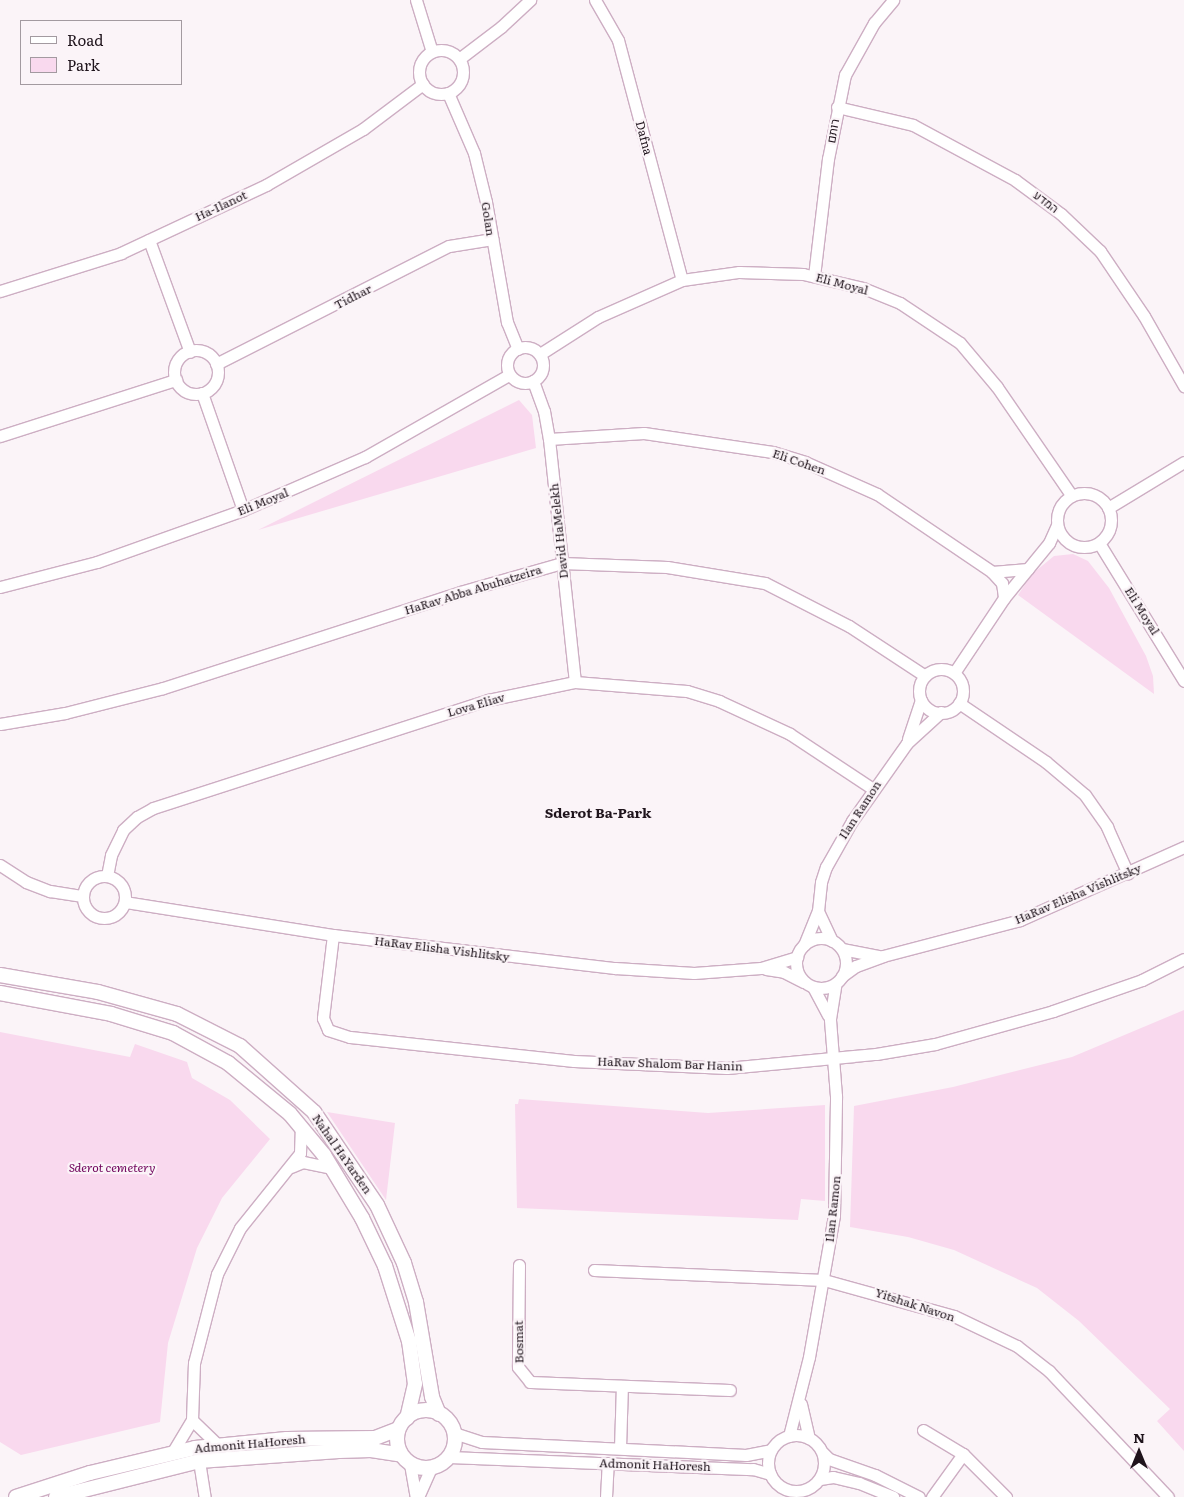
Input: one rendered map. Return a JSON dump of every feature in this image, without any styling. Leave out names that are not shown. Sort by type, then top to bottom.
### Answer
[{"type":"main road","name":"Nahal HaYarden","points":[[0,975],[98,992],[177,1014],[240,1046],[314,1112],[377,1205],[404,1262],[416,1302],[432,1398],[439,1414]]},
{"type":"main road","name":"Nahal HaYarden","points":[[0,993],[111,1014],[173,1033],[228,1062],[269,1095],[301,1129],[332,1168],[362,1218],[396,1296],[408,1341],[415,1384],[407,1418]]},
{"type":"main road","points":[[422,1411],[439,1414],[450,1424],[454,1433],[454,1448],[449,1457],[431,1468],[405,1459],[397,1445],[398,1429],[407,1418],[422,1411]]},
{"type":"main road","name":"Admonit HaHoresh","points":[[16,1497],[90,1474],[172,1453],[218,1445],[375,1438],[398,1429]]},
{"type":"main road","name":"Admonit HaHoresh","points":[[56,1497],[199,1461],[339,1451],[385,1451],[405,1459]]},
{"type":"street","points":[[416,0],[432,52]]},
{"type":"street","points":[[459,59],[501,28],[530,0]]},
{"type":"street","name":"Dafna","points":[[595,0],[618,40],[682,280]]},
{"type":"street","name":"רותם","points":[[814,276],[837,107],[853,57],[893,0]]},
{"type":"street","points":[[447,51],[459,59],[463,70],[461,81],[448,92],[437,93],[423,84],[420,66],[432,52],[447,51]]},
{"type":"street","name":"Ha-Ilanot","points":[[0,291],[121,253],[266,185],[363,129],[423,84]]},
{"type":"street","name":"Golan","points":[[448,92],[474,153],[507,322],[518,349]]},
{"type":"street","name":"המדע","points":[[837,107],[914,125],[1015,180],[1061,214],[1100,251],[1144,316],[1184,386]]},
{"type":"street","name":"Tidhar","points":[[216,364],[449,246],[492,239]]},
{"type":"street","points":[[149,240],[190,352]]},
{"type":"street","name":"Eli Moyal","points":[[540,354],[598,317],[682,280],[739,272],[814,276],[864,288],[900,303],[960,343],[997,387],[1072,496]]},
{"type":"street","points":[[529,347],[540,354],[542,372],[533,381],[522,382],[509,375],[507,362],[518,349],[529,347]]},
{"type":"street","points":[[190,352],[207,354],[216,364],[215,384],[202,394],[185,391],[176,380],[176,365],[190,352]]},
{"type":"street","name":"Eli Moyal","points":[[0,587],[97,562],[244,510],[365,457],[509,375]]},
{"type":"street","points":[[0,436],[176,380]]},
{"type":"street","name":"David HaMelekh","points":[[533,381],[544,410],[549,439],[575,682]]},
{"type":"street","points":[[202,394],[244,510]]},
{"type":"street","name":"Eli Cohen","points":[[549,439],[644,433],[773,452],[877,494],[992,572],[1002,583],[1004,598]]},
{"type":"street","points":[[1108,508],[1184,462]]},
{"type":"street","points":[[954,673],[1004,598],[1037,558],[1057,525],[1059,508],[1072,496],[1093,495],[1108,508],[1110,527],[1099,543],[1084,547],[1072,545],[1047,551],[1037,558]]},
{"type":"street","points":[[1057,525],[1060,534],[1072,545]]},
{"type":"street","name":"Eli Moyal","points":[[1099,543],[1184,680]]},
{"type":"street","name":"HaRav Abba Abuhatzeira","points":[[3,725],[65,714],[163,688],[460,592],[562,563],[667,567],[765,583],[849,626],[925,676]]},
{"type":"street","points":[[992,572],[1028,569]]},
{"type":"street","points":[[936,670],[954,673],[963,690],[959,703],[941,712],[930,709],[921,700],[920,687],[925,676],[936,670]]},
{"type":"street","name":"Lova Eliav","points":[[107,876],[111,855],[123,830],[137,817],[153,808],[488,700],[575,682],[678,690],[719,701],[790,734],[873,789]]},
{"type":"street","name":"Ilan Ramon","points":[[907,743],[921,700]]},
{"type":"street","points":[[959,703],[1031,751],[1085,794],[1107,827],[1128,874]]},
{"type":"street","name":"Ilan Ramon","points":[[804,945],[818,911],[820,882],[826,867],[873,789],[907,743],[941,712]]},
{"type":"street","name":"HaRav Elisha Vishlitsky","points":[[839,979],[856,966],[883,956],[1020,920],[1128,874],[1184,847]]},
{"type":"street","points":[[0,865],[26,882],[50,891],[83,896]]},
{"type":"street","points":[[107,876],[124,888],[125,902],[114,916],[99,918],[88,910],[83,896],[93,879],[107,876]]},
{"type":"street","name":"HaRav Elisha Vishlitsky","points":[[125,902],[333,935],[615,968],[694,973],[762,968],[797,957]]},
{"type":"street","name":"Ilan Ramon","points":[[818,911],[832,941]]},
{"type":"street","name":"HaRav Shalom Bar Hanin","points":[[333,935],[323,1018],[328,1030],[350,1037],[574,1061],[727,1068],[835,1059],[935,1044],[1044,1014],[1142,980],[1184,959]]},
{"type":"street","points":[[818,939],[832,941],[842,949],[846,962],[839,979],[829,987],[809,985],[797,972],[797,957],[804,945],[818,939]]},
{"type":"street","name":"HaRav Elisha Vishlitsky","points":[[842,949],[883,956]]},
{"type":"street","name":"HaRav Elisha Vishlitsky","points":[[762,968],[784,972],[809,985]]},
{"type":"street","name":"Ilan Ramon","points":[[789,1436],[801,1398],[824,1280],[834,1215],[837,1162],[835,1059],[830,1019],[839,979]]},
{"type":"street","name":"Ilan Ramon","points":[[809,985],[830,1019]]},
{"type":"street","points":[[172,1453],[192,1420],[194,1364],[217,1274],[240,1228],[300,1153],[301,1129]]},
{"type":"street","points":[[289,1167],[304,1162],[332,1168]]},
{"type":"street","name":"Bosmat","points":[[519,1265],[518,1367],[522,1375],[530,1382],[730,1390]]},
{"type":"street","name":"Yitshak Navon","points":[[594,1270],[824,1280],[926,1306],[1017,1346],[1076,1396],[1168,1497]]},
{"type":"street","points":[[620,1448],[622,1386]]},
{"type":"street","name":"Ilan Ramon","points":[[801,1398],[809,1438]]},
{"type":"street","points":[[192,1420],[218,1445]]},
{"type":"street","points":[[923,1430],[962,1454],[1006,1497]]},
{"type":"street","name":"Admonit HaHoresh","points":[[454,1433],[482,1442],[746,1455],[771,1450]]},
{"type":"street","points":[[893,1497],[859,1483],[833,1477],[820,1479],[803,1493],[781,1491],[770,1474],[771,1450],[789,1436],[809,1438],[829,1459],[875,1475],[919,1497]]},
{"type":"street","points":[[820,1479],[824,1467],[823,1453]]},
{"type":"street","points":[[932,1497],[962,1454]]},
{"type":"street","name":"Admonit HaHoresh","points":[[449,1457],[753,1469],[770,1474]]},
{"type":"street","points":[[405,1459],[417,1497]]},
{"type":"street","points":[[199,1461],[205,1497]]},
{"type":"street","points":[[606,1497],[608,1463]]},
{"type":"street","points":[[417,1497],[431,1468]]},
{"type":"green space","points":[[519,400],[532,415],[536,448],[258,530]]},
{"type":"green space","points":[[1073,554],[1088,561],[1109,588],[1146,656],[1153,676],[1154,694],[1018,595],[1032,574],[1054,556]]},
{"type":"green space","points":[[1184,1010],[1184,1451],[1157,1421],[1170,1409],[1079,1321],[1037,1288],[954,1250],[908,1237],[850,1227],[854,1106],[953,1087],[1072,1057]]},
{"type":"green space","name":"Sderot cemetery","points":[[0,1032],[130,1057],[135,1044],[187,1062],[192,1078],[230,1100],[270,1139],[222,1198],[197,1248],[168,1343],[160,1422],[21,1455],[0,1442]]},
{"type":"green space","points":[[519,1099],[708,1113],[825,1105],[825,1201],[801,1199],[798,1220],[517,1208],[515,1104],[518,1104]]},
{"type":"green space","points":[[327,1112],[395,1123],[386,1200]]},
{"type":"district","name":"Sderot Ba-Park","points":[[598,812]]}]
